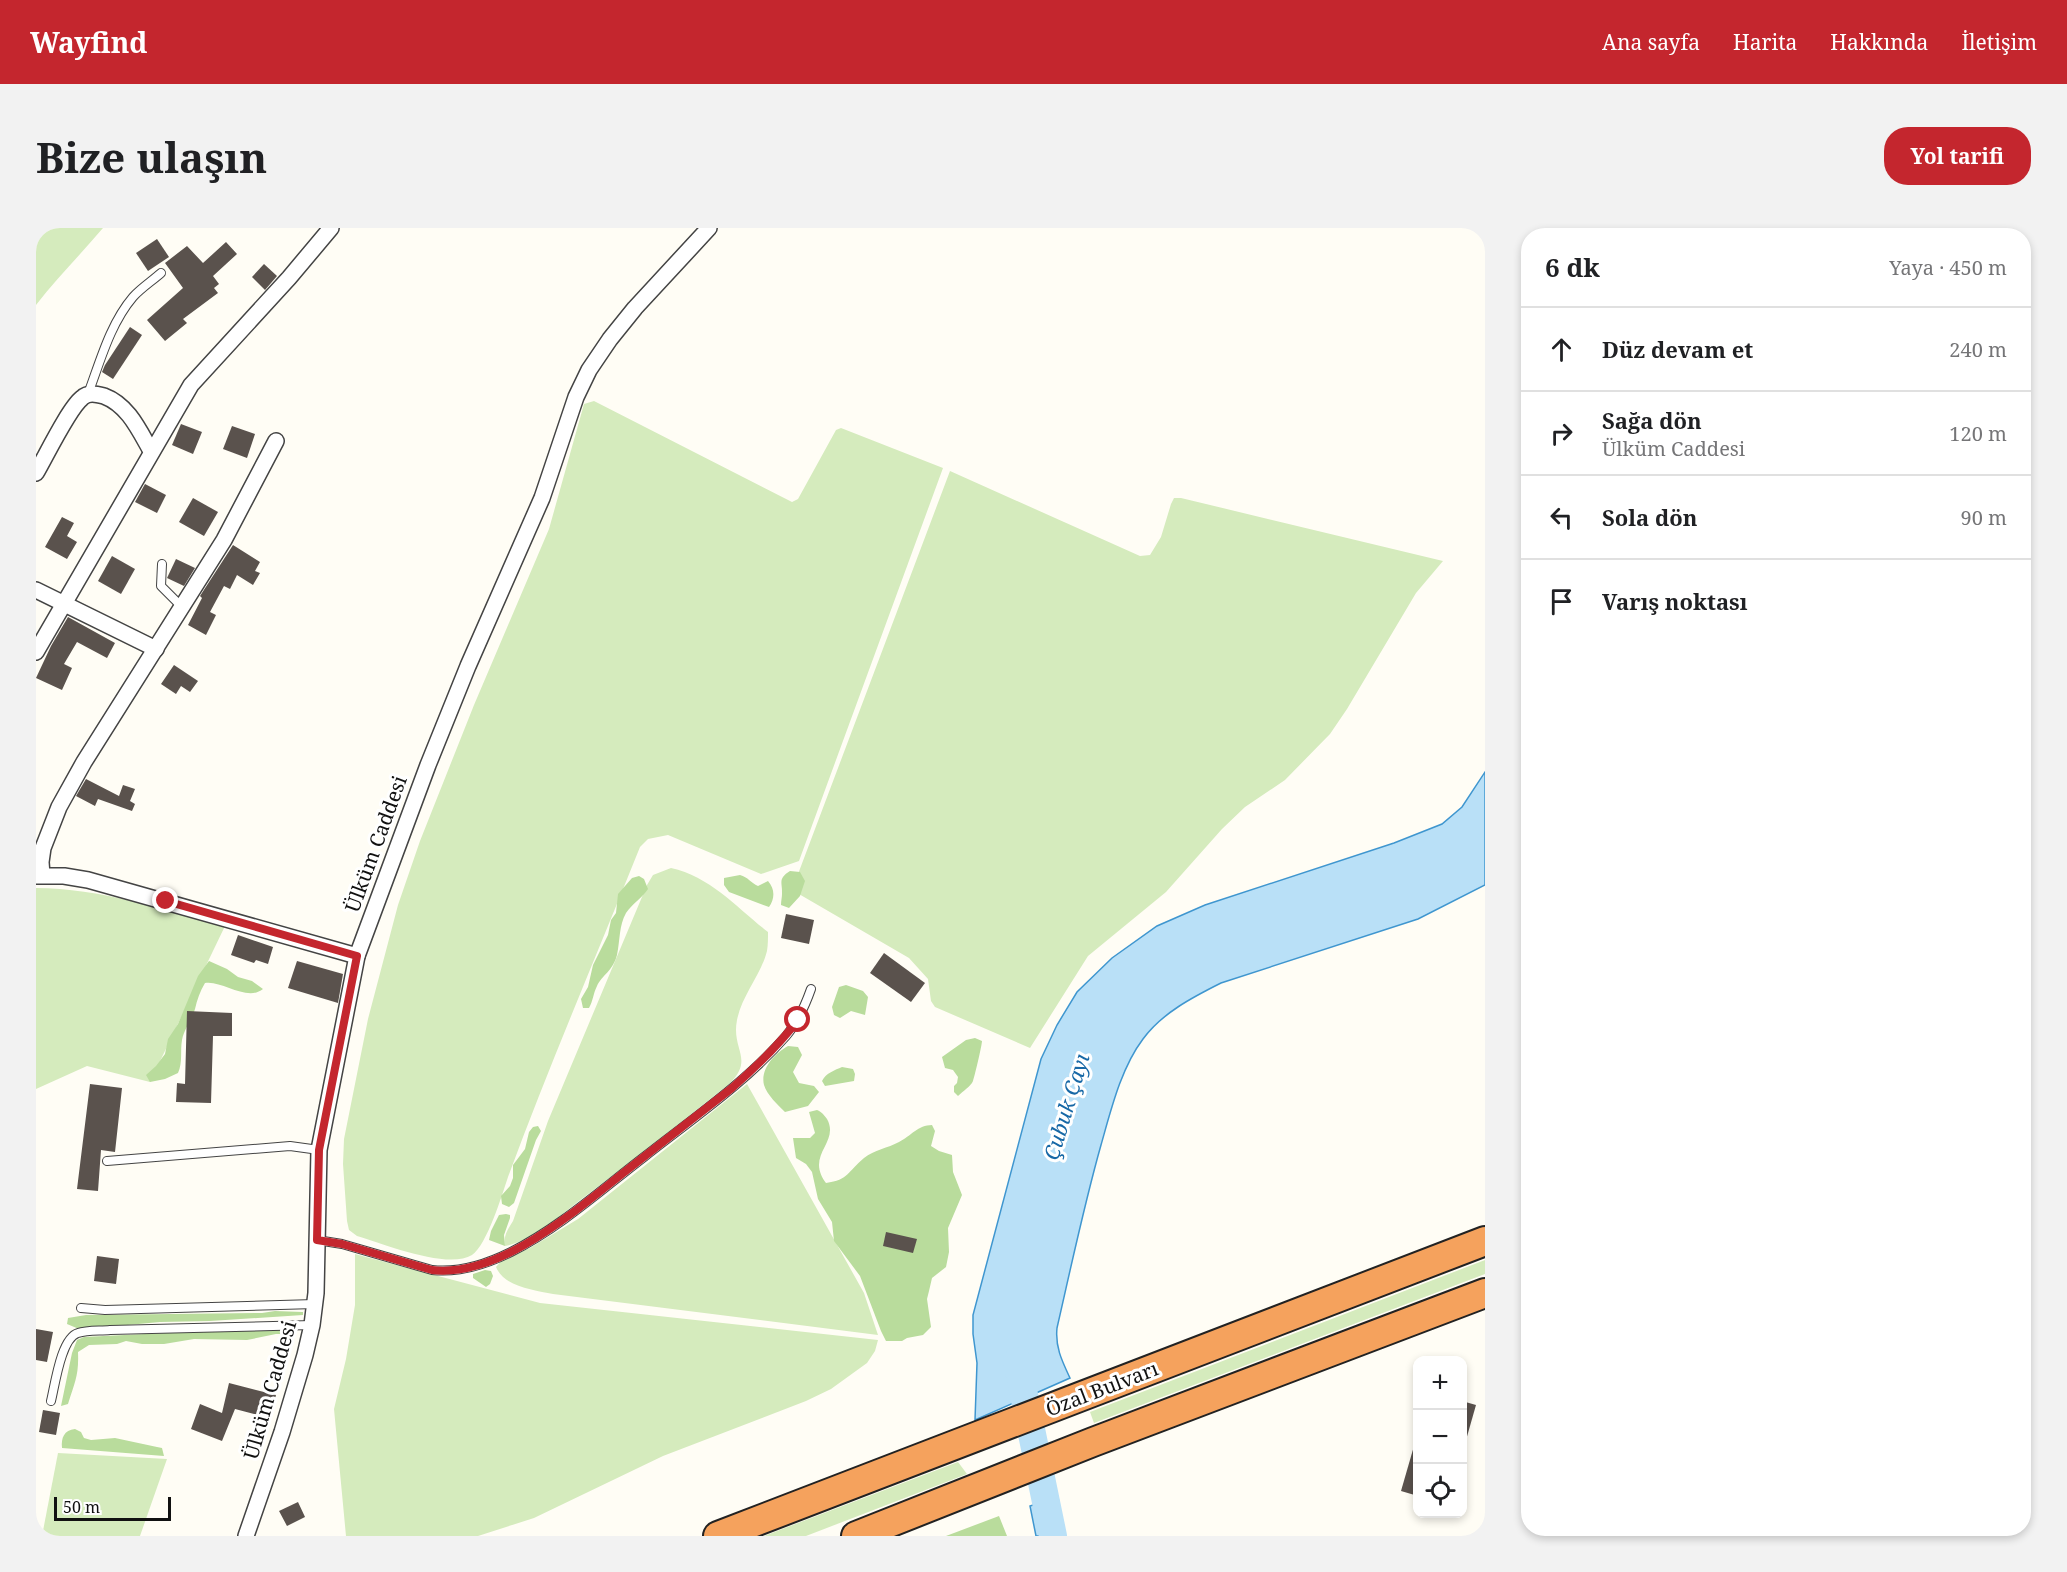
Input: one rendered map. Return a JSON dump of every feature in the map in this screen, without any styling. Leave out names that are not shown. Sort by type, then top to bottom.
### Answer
[{"type":"highway","name":"Özal Bulvarı","points":[[718,1536],[1485,1240]]},
{"type":"highway","points":[[856,1536],[972,1492],[1093,1442],[1485,1293]]},
{"type":"street","points":[[36,652],[191,385],[289,278],[331,228]]},
{"type":"street","name":"Ülküm Caddesi","points":[[246,1536],[282,1432],[306,1355],[312,1325],[315,1304],[319,1150],[357,956],[428,765],[468,666],[537,509],[576,397],[589,370],[634,308],[709,228]]},
{"type":"street","points":[[36,473],[40,456],[81,398],[88,394],[97,394],[118,403],[130,417],[151,451]]},
{"type":"street","points":[[276,441],[224,540],[84,762],[60,807],[43,848],[39,876],[88,880],[357,956]]},
{"type":"street","points":[[36,590],[156,649]]},
{"type":"lane","points":[[88,394],[111,334],[125,309],[134,297],[161,273]]},
{"type":"lane","points":[[162,564],[161,586],[182,607]]},
{"type":"lane","points":[[317,1240],[342,1244],[432,1270],[444,1271],[467,1268],[509,1252],[553,1227],[732,1088],[786,1036],[798,1020],[811,988]]},
{"type":"lane","points":[[107,1161],[290,1146],[319,1150]]},
{"type":"lane","points":[[81,1308],[105,1310],[315,1304]]},
{"type":"lane","points":[[51,1401],[65,1347],[70,1337],[78,1333],[111,1330],[312,1325]]},
{"type":"green space","points":[[36,228],[103,228],[36,305]]},
{"type":"green space","points":[[594,401],[792,502],[798,499],[836,430],[841,428],[943,468],[799,861],[761,874],[668,835],[648,839],[640,847],[483,1241],[472,1255],[461,1259],[432,1258],[357,1236],[349,1230],[343,1164],[344,1139],[368,1019],[398,905],[420,841],[474,705],[549,529],[584,404]]},
{"type":"green space","points":[[950,471],[1140,556],[1150,555],[1161,537],[1174,498],[1181,498],[1443,561],[1416,593],[1330,734],[1285,780],[1245,807],[1222,829],[1166,892],[1088,956],[1030,1048],[935,1007],[931,1001],[928,979],[909,958],[792,890]]},
{"type":"green space","points":[[671,868],[699,878],[768,932],[764,960],[743,1002],[737,1020],[736,1030],[741,1061],[737,1075],[729,1084],[554,1221],[535,1234],[505,1246],[506,1233],[513,1221],[548,1121],[647,885],[653,875]]},
{"type":"green space","points":[[790,871],[800,872],[805,881],[800,896],[789,908],[781,905],[781,881],[783,876]]},
{"type":"green space","points":[[740,875],[758,886],[768,881],[773,894],[769,907],[729,892],[724,885],[724,878]]},
{"type":"green space","points":[[639,876],[644,879],[648,889],[626,913],[615,960],[597,986],[589,1008],[583,1008],[581,999],[588,987],[593,965],[608,935],[611,920],[616,913],[618,894],[632,878]]},
{"type":"green space","points":[[36,888],[108,896],[225,926],[150,1082],[87,1066],[36,1089]]},
{"type":"green space","points":[[209,961],[238,977],[252,981],[263,989],[250,993],[219,984],[205,983],[183,1036],[178,1073],[150,1082],[146,1075],[165,1054],[168,1039],[178,1024],[198,976]]},
{"type":"green space","points":[[846,985],[863,991],[868,997],[865,1015],[851,1011],[840,1018],[834,1015],[832,1007],[839,987]]},
{"type":"green space","points":[[975,1038],[982,1041],[974,1078],[971,1085],[958,1096],[954,1092],[954,1086],[958,1077],[953,1070],[945,1068],[942,1057],[966,1040]]},
{"type":"green space","points":[[788,1046],[798,1047],[802,1055],[793,1072],[799,1083],[814,1086],[819,1092],[808,1106],[785,1112],[773,1100],[763,1079],[766,1067],[778,1053]]},
{"type":"green space","points":[[842,1067],[853,1069],[854,1081],[825,1086],[822,1081],[826,1076]]},
{"type":"green space","points":[[747,1084],[864,1293],[878,1335],[553,1294],[520,1286],[500,1274],[496,1267],[502,1260],[530,1248],[578,1219]]},
{"type":"green space","points":[[817,1110],[825,1116],[830,1125],[829,1137],[819,1165],[826,1183],[839,1180],[868,1155],[899,1142],[927,1125],[932,1125],[935,1131],[931,1146],[952,1155],[953,1172],[962,1195],[948,1228],[949,1252],[946,1267],[932,1278],[927,1299],[931,1327],[923,1335],[902,1341],[886,1341],[860,1276],[834,1241],[832,1222],[818,1199],[812,1172],[806,1164],[796,1158],[793,1138],[810,1138],[815,1133],[809,1112]]},
{"type":"green space","points":[[538,1126],[541,1131],[514,1203],[509,1207],[502,1204],[501,1196],[510,1186],[513,1178],[513,1165],[525,1149],[529,1132],[533,1127]]},
{"type":"green space","points":[[499,1215],[510,1215],[510,1218],[504,1235],[505,1246],[489,1240]]},
{"type":"green space","points":[[355,1254],[540,1303],[878,1340],[875,1351],[867,1363],[831,1389],[806,1401],[663,1456],[534,1518],[478,1536],[346,1536],[334,1409],[346,1359],[355,1305]]},
{"type":"green space","points":[[1485,1260],[1485,1274],[1094,1423],[1090,1412]]},
{"type":"green space","points":[[485,1270],[491,1271],[493,1276],[486,1287],[473,1278],[473,1274]]},
{"type":"green space","points":[[303,1312],[303,1315],[160,1322],[79,1329],[67,1324],[68,1318],[86,1315]]},
{"type":"green space","points":[[289,1327],[294,1330],[289,1334],[276,1334],[247,1340],[194,1339],[164,1344],[126,1341],[117,1344],[89,1345],[78,1352],[73,1390],[68,1404],[61,1406],[72,1353],[77,1340],[84,1337]]},
{"type":"green space","points":[[75,1429],[81,1432],[84,1438],[91,1440],[115,1438],[162,1448],[164,1456],[62,1448],[64,1435]]},
{"type":"green space","points":[[58,1453],[167,1459],[140,1536],[42,1536]]},
{"type":"green space","points":[[958,1462],[967,1474],[806,1536],[764,1536]]},
{"type":"green space","points":[[999,1516],[1007,1536],[946,1536]]},
{"type":"water","points":[[1485,772],[1485,885],[1418,919],[1221,983],[1189,1000],[1159,1021],[1143,1039],[1135,1050],[1123,1076],[1109,1118],[1083,1213],[1057,1328],[1058,1348],[1070,1378],[975,1420],[977,1363],[973,1315],[1041,1059],[1057,1025],[1077,992],[1112,958],[1157,926],[1205,905],[1394,843],[1442,824],[1462,807]]},
{"type":"water","points":[[1058,1497],[1064,1536],[1036,1536],[1030,1506]]},
{"type":"building","points":[[157,239],[169,257],[148,271],[136,253]]},
{"type":"building","points":[[226,242],[237,254],[213,276],[219,284],[214,288],[218,293],[183,319],[187,323],[165,341],[147,320],[183,288],[165,263],[187,246],[203,263]]},
{"type":"building","points":[[264,264],[277,276],[265,290],[252,277]]},
{"type":"building","points":[[130,327],[142,335],[113,379],[102,372]]},
{"type":"building","points":[[181,424],[202,432],[193,454],[172,445]]},
{"type":"building","points":[[232,426],[255,434],[247,458],[223,449]]},
{"type":"building","points":[[145,484],[166,495],[157,513],[135,502]]},
{"type":"building","points":[[193,498],[218,512],[204,536],[179,522]]},
{"type":"building","points":[[62,517],[74,523],[67,536],[77,542],[67,559],[45,547]]},
{"type":"building","points":[[233,545],[260,562],[255,571],[260,573],[253,585],[237,575],[230,589],[224,586],[210,612],[216,615],[206,635],[188,625],[202,598],[200,596]]},
{"type":"building","points":[[112,556],[135,569],[121,594],[98,581]]},
{"type":"building","points":[[176,559],[195,568],[184,586],[167,578]]},
{"type":"building","points":[[68,617],[115,643],[107,658],[77,642],[64,664],[72,668],[62,690],[36,678]]},
{"type":"building","points":[[174,665],[198,681],[190,692],[181,686],[176,694],[161,684]]},
{"type":"building","points":[[86,779],[119,796],[123,785],[135,789],[130,801],[135,804],[132,811],[98,799],[95,806],[76,796]]},
{"type":"building","points":[[786,914],[814,920],[809,944],[781,938]]},
{"type":"building","points":[[238,935],[273,947],[268,964],[256,960],[254,963],[231,955]]},
{"type":"building","points":[[884,953],[925,983],[911,1002],[870,973]]},
{"type":"building","points":[[297,961],[343,974],[338,1003],[288,988]]},
{"type":"building","points":[[187,1011],[232,1013],[232,1036],[213,1036],[211,1103],[176,1102],[177,1083],[185,1084]]},
{"type":"building","points":[[90,1084],[122,1088],[115,1152],[101,1150],[98,1191],[77,1189]]},
{"type":"building","points":[[886,1232],[917,1239],[913,1253],[883,1246]]},
{"type":"building","points":[[97,1256],[119,1259],[116,1284],[94,1281]]},
{"type":"building","points":[[36,1329],[53,1332],[47,1362],[36,1360]]},
{"type":"building","points":[[229,1383],[276,1395],[270,1418],[235,1409],[222,1441],[191,1429],[200,1404],[222,1413]]},
{"type":"building","points":[[1467,1402],[1476,1405],[1467,1436]]},
{"type":"building","points":[[43,1410],[60,1413],[56,1435],[39,1432]]},
{"type":"building","points":[[1413,1449],[1413,1495],[1401,1491]]},
{"type":"building","points":[[298,1502],[305,1517],[287,1526],[279,1511]]},
{"type":"waterway","name":"Çubuk Çayı","points":[[1017,1361],[1053,1536]]},
{"type":"route","points":[[166,901],[357,956],[319,1150],[317,1240],[342,1244],[432,1270],[444,1271],[479,1264],[528,1243],[553,1227],[732,1088],[759,1064],[798,1020]]}]
